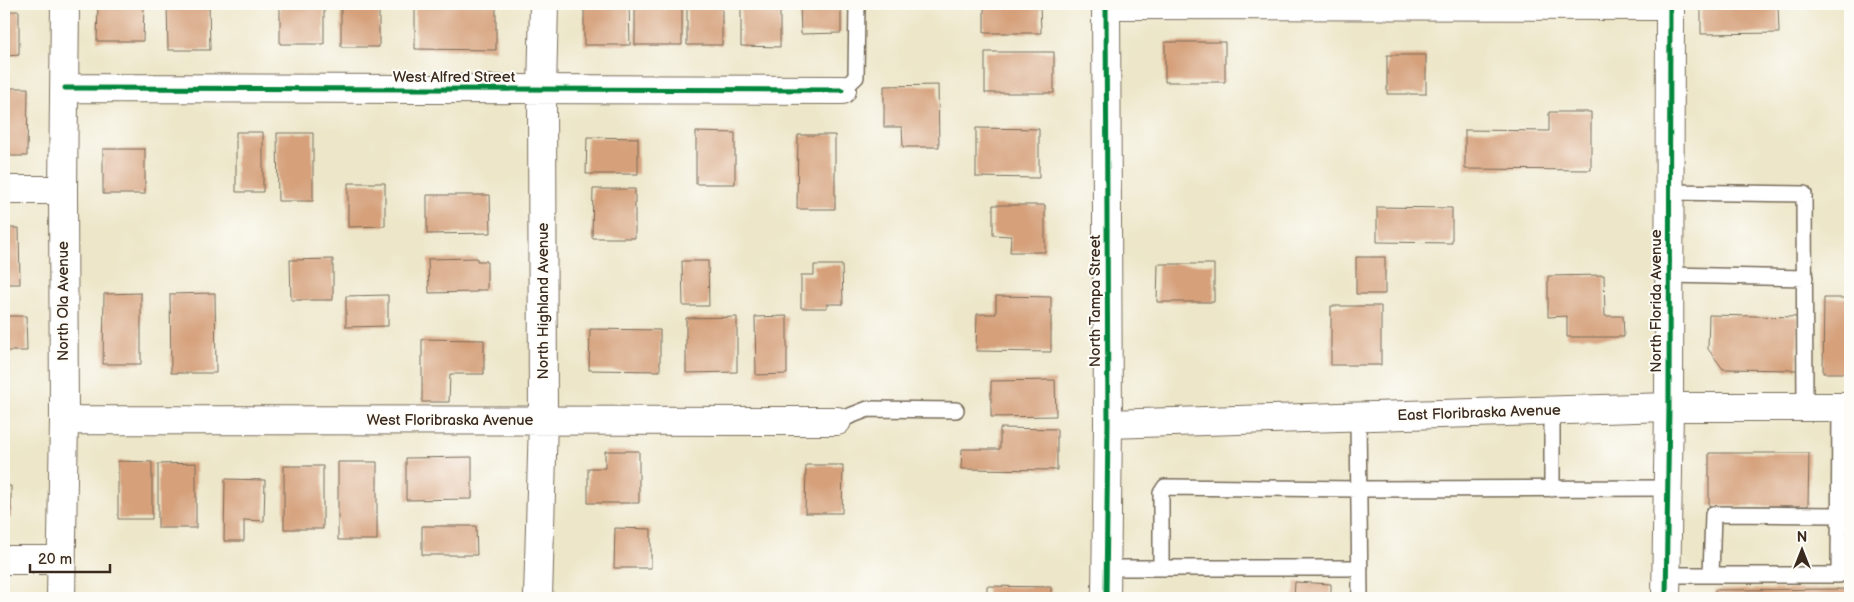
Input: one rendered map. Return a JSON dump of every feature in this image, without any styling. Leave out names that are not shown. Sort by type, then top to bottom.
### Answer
[{"type":"street","name":"North Ola Avenue","points":[[60,598],[64,420],[63,190],[65,4]]},
{"type":"street","name":"North Highland Avenue","points":[[538,598],[543,420],[542,90],[544,4]]},
{"type":"street","points":[[1106,4],[1670,5]]},
{"type":"street","name":"North Tampa Street","points":[[1106,4],[1108,424],[1106,598]]},
{"type":"street","name":"North Florida Avenue","points":[[1666,587],[1669,407],[1670,5]]},
{"type":"street","name":"West Alfred Street","points":[[65,88],[842,90]]},
{"type":"street","points":[[4,190],[63,190]]},
{"type":"street","name":"East Floribraska Avenue","points":[[1108,424],[1669,407],[1845,407]]},
{"type":"street","name":"West Floribraska Avenue","points":[[64,420],[837,421]]},
{"type":"street","points":[[4,560],[61,560]]},
{"type":"lane","points":[[842,90],[856,77],[857,4]]},
{"type":"lane","points":[[1669,192],[1804,194],[1805,407]]},
{"type":"lane","points":[[1669,275],[1804,278]]},
{"type":"lane","points":[[1666,587],[1711,575],[1839,575],[1839,515],[1845,407]]},
{"type":"lane","points":[[837,421],[868,409],[956,410]]},
{"type":"lane","points":[[1552,411],[1552,489]]},
{"type":"lane","points":[[1358,417],[1360,598]]},
{"type":"lane","points":[[1161,568],[1161,493],[1165,487],[1359,489],[1668,488]]},
{"type":"lane","points":[[1711,575],[1713,514],[1839,515]]},
{"type":"lane","points":[[1106,568],[1360,568]]},
{"type":"building","points":[[98,4],[144,4],[143,41],[97,41]]},
{"type":"building","points":[[167,4],[209,4],[210,50],[168,50]]},
{"type":"building","points":[[280,4],[324,4],[324,44],[280,44]]},
{"type":"building","points":[[341,4],[379,4],[379,47],[341,47]]},
{"type":"building","points":[[415,4],[496,4],[496,50],[415,49]]},
{"type":"building","points":[[584,4],[629,4],[630,45],[584,45]]},
{"type":"building","points":[[687,4],[722,4],[722,45],[687,45]]},
{"type":"building","points":[[741,4],[780,4],[780,47],[741,46]]},
{"type":"building","points":[[800,4],[841,4],[841,33],[801,34]]},
{"type":"building","points":[[984,4],[1040,4],[1041,33],[984,33]]},
{"type":"building","points":[[1701,4],[1778,4],[1779,33],[1701,34]]},
{"type":"building","points":[[635,6],[682,6],[682,45],[635,45]]},
{"type":"building","points":[[4,11],[19,11],[19,55],[7,56],[7,73],[4,73]]},
{"type":"building","points":[[1165,42],[1225,42],[1225,82],[1165,82]]},
{"type":"building","points":[[985,52],[1054,52],[1054,93],[985,93]]},
{"type":"building","points":[[1387,55],[1426,55],[1426,94],[1387,94]]},
{"type":"building","points":[[938,85],[939,147],[903,147],[902,127],[884,127],[884,86]]},
{"type":"building","points":[[4,88],[28,88],[27,156],[4,156]]},
{"type":"building","points":[[1549,112],[1591,112],[1591,170],[1465,169],[1465,130],[1549,131]]},
{"type":"building","points":[[976,128],[1039,129],[1039,178],[976,177]]},
{"type":"building","points":[[236,132],[263,132],[263,192],[236,192]]},
{"type":"building","points":[[696,132],[735,133],[735,184],[696,184]]},
{"type":"building","points":[[277,133],[313,133],[313,201],[278,201]]},
{"type":"building","points":[[798,135],[835,135],[835,209],[797,209]]},
{"type":"building","points":[[587,137],[638,138],[638,174],[586,174]]},
{"type":"building","points":[[103,149],[145,149],[145,194],[103,194]]},
{"type":"building","points":[[348,183],[385,183],[385,226],[348,227]]},
{"type":"building","points":[[593,189],[635,189],[635,238],[592,238]]},
{"type":"building","points":[[427,195],[490,195],[491,233],[427,234]]},
{"type":"building","points":[[993,205],[1045,205],[1045,252],[1010,252],[1011,236],[993,235]]},
{"type":"building","points":[[1377,207],[1452,208],[1452,243],[1377,242]]},
{"type":"building","points":[[4,228],[19,228],[20,284],[4,284]]},
{"type":"building","points":[[1356,257],[1385,257],[1385,294],[1356,294]]},
{"type":"building","points":[[477,258],[477,261],[487,261],[487,290],[429,293],[428,259]]},
{"type":"building","points":[[333,259],[333,300],[291,300],[290,260]]},
{"type":"building","points":[[682,261],[708,261],[709,306],[683,306]]},
{"type":"building","points":[[1158,264],[1214,264],[1214,302],[1157,302]]},
{"type":"building","points":[[814,265],[842,265],[843,304],[827,304],[827,308],[801,308],[801,275],[814,275]]},
{"type":"building","points":[[1604,275],[1605,316],[1623,316],[1624,337],[1567,337],[1567,316],[1548,317],[1548,276]]},
{"type":"building","points":[[141,293],[141,364],[103,364],[104,294]]},
{"type":"building","points":[[215,293],[216,373],[171,373],[170,294]]},
{"type":"building","points":[[388,295],[388,326],[346,327],[346,296]]},
{"type":"building","points":[[996,296],[1051,297],[1051,352],[976,351],[977,314],[996,314]]},
{"type":"building","points":[[1824,298],[1850,298],[1850,373],[1823,373]]},
{"type":"building","points":[[1331,306],[1381,306],[1381,365],[1331,365]]},
{"type":"building","points":[[1709,315],[1798,317],[1797,370],[1723,369],[1708,349]]},
{"type":"building","points":[[4,316],[26,316],[27,351],[7,351],[8,369],[4,369]]},
{"type":"building","points":[[787,316],[787,374],[756,375],[755,317]]},
{"type":"building","points":[[737,317],[737,372],[686,373],[686,318]]},
{"type":"building","points":[[590,329],[660,330],[660,371],[589,370]]},
{"type":"building","points":[[422,339],[484,340],[484,374],[450,374],[449,402],[422,402]]},
{"type":"building","points":[[1055,380],[1056,416],[991,417],[991,381]]},
{"type":"building","points":[[1000,428],[1057,429],[1057,470],[961,469],[962,449],[1000,449]]},
{"type":"building","points":[[605,451],[639,451],[639,503],[588,503],[588,468],[605,468]]},
{"type":"building","points":[[1709,453],[1809,453],[1808,506],[1709,506]]},
{"type":"building","points":[[472,457],[472,499],[406,500],[406,458]]},
{"type":"building","points":[[118,461],[152,462],[152,519],[118,519]]},
{"type":"building","points":[[338,462],[377,462],[377,540],[338,540]]},
{"type":"building","points":[[196,463],[196,528],[158,528],[158,464]]},
{"type":"building","points":[[806,465],[843,465],[842,513],[805,513]]},
{"type":"building","points":[[284,466],[323,466],[323,529],[284,529]]},
{"type":"building","points":[[225,479],[265,480],[264,521],[244,520],[244,541],[224,541]]},
{"type":"building","points":[[4,486],[11,486],[11,518],[4,519]]},
{"type":"building","points":[[422,526],[476,526],[477,555],[422,555]]},
{"type":"building","points":[[615,528],[651,529],[651,568],[614,568]]},
{"type":"building","points":[[1295,582],[1331,584],[1331,598],[1294,598]]},
{"type":"building","points":[[987,586],[1051,587],[1051,598],[987,598]]},
{"type":"building","points":[[1850,589],[1850,598],[1715,598],[1715,590]]},
{"type":"cycle path","points":[[1106,4],[1108,424],[1106,598]]},
{"type":"cycle path","points":[[1666,598],[1669,407],[1670,4]]},
{"type":"cycle path","points":[[65,88],[842,90]]}]
